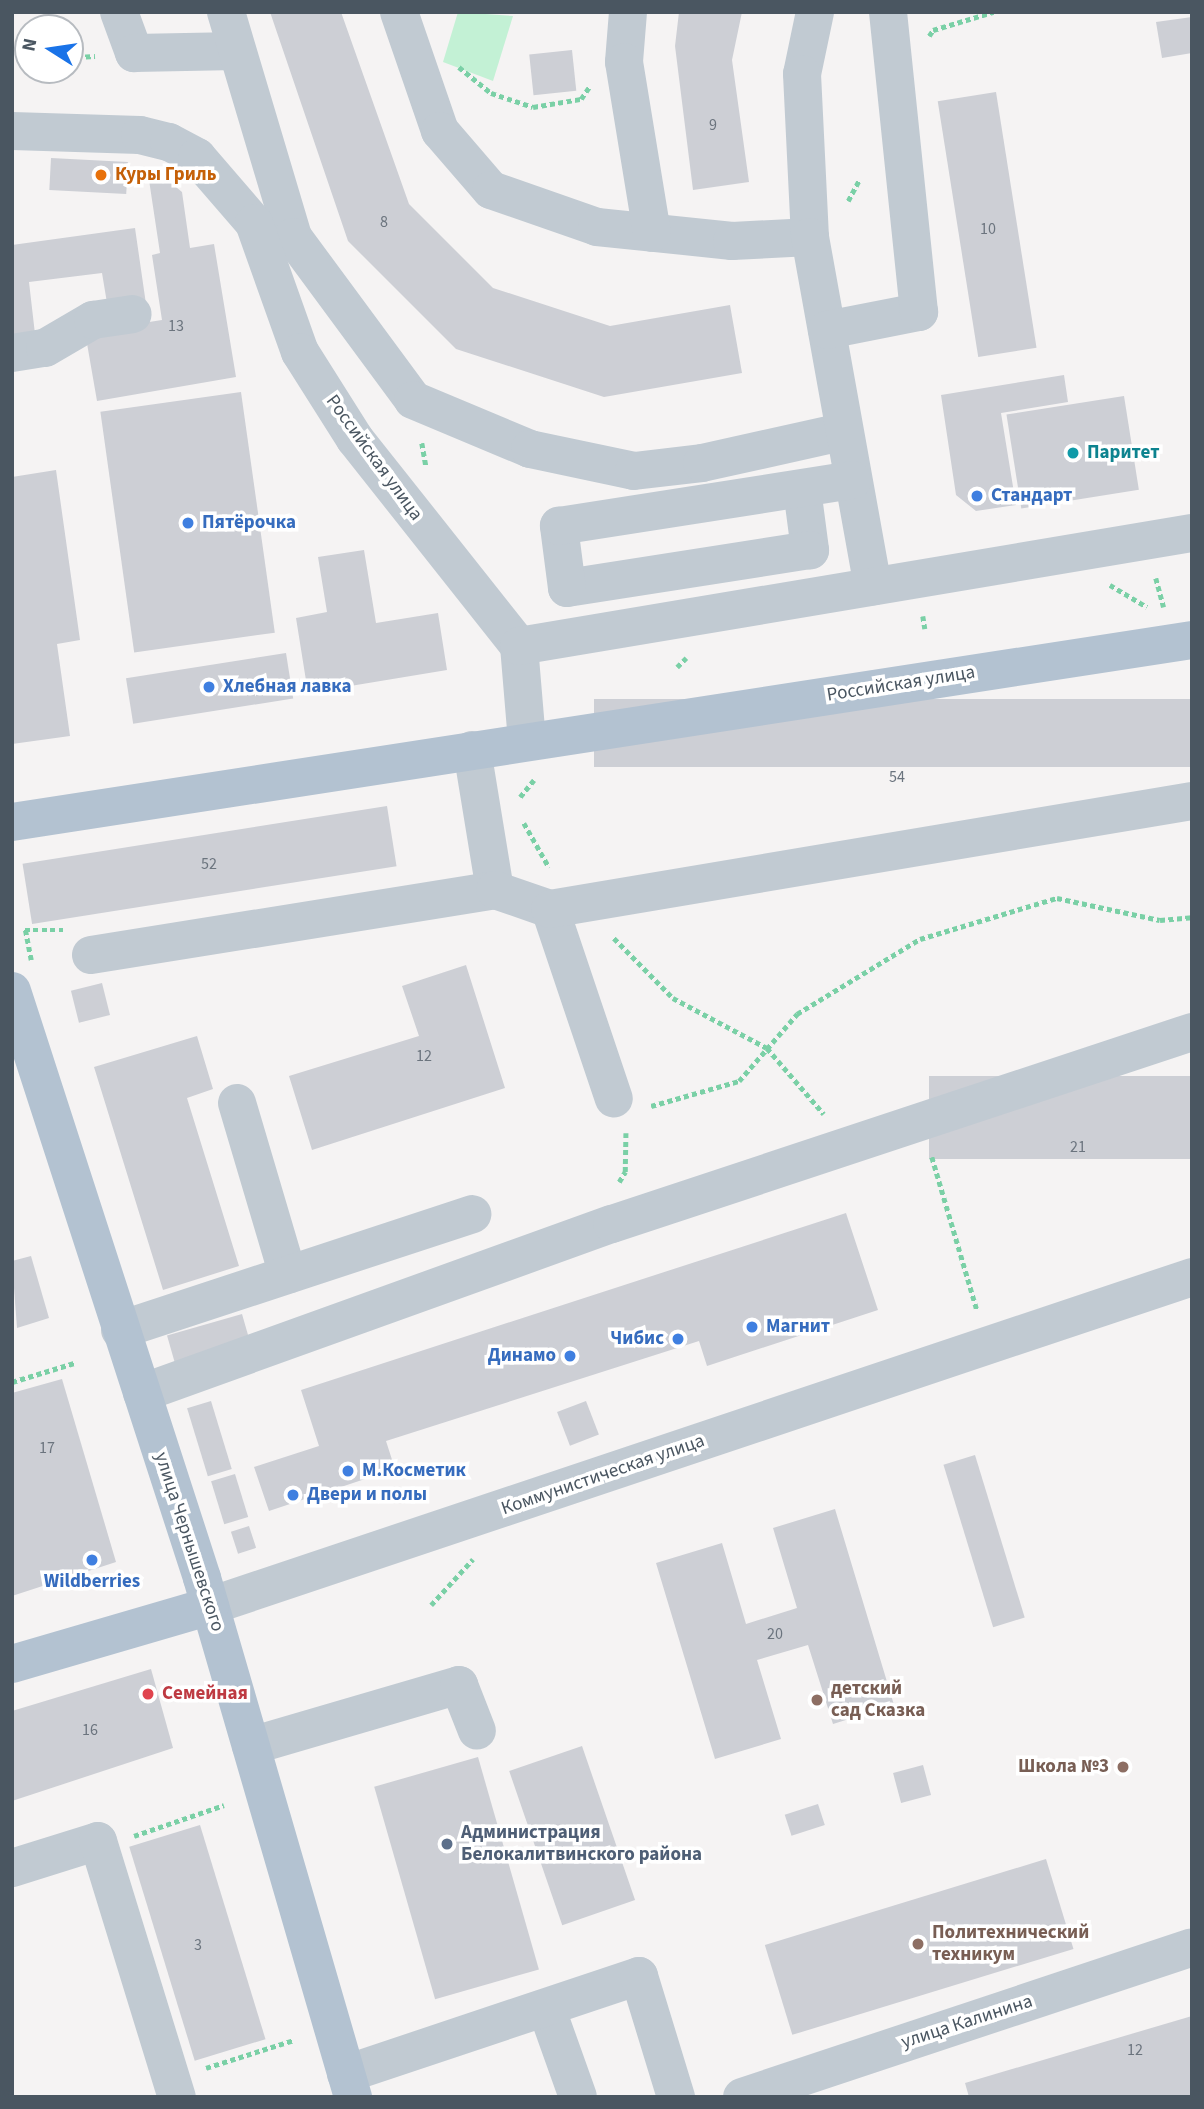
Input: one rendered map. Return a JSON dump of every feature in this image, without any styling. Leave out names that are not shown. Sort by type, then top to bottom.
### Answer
[{"type":"main road","name":"Российская улица","points":[[12,822],[472,750],[532,759],[1192,640]]},
{"type":"main road","name":"улица Чернышевского","points":[[12,991],[211,1606],[350,2085]]},
{"type":"main road","name":"Коммунистическая улица","points":[[12,1664],[211,1606]]},
{"type":"street","points":[[119,12],[134,53],[237,51]]},
{"type":"street","points":[[226,12],[293,237],[413,400],[530,449],[634,471],[702,463],[842,432]]},
{"type":"street","points":[[399,12],[440,131],[491,190],[597,227],[732,241],[810,237]]},
{"type":"street","points":[[628,12],[624,62],[652,233]]},
{"type":"street","points":[[815,12],[802,74],[810,237],[842,432],[873,586]]},
{"type":"street","points":[[827,330],[919,312],[888,12]]},
{"type":"street","name":"Российская улица","points":[[12,131],[140,135],[197,157],[254,223],[300,352],[355,439],[519,646]]},
{"type":"street","points":[[12,353],[45,348],[93,320],[133,314]]},
{"type":"street","points":[[802,489],[810,551],[567,588],[559,526],[852,480]]},
{"type":"street","points":[[532,759],[519,646],[1192,533]]},
{"type":"street","points":[[472,750],[495,890]]},
{"type":"street","points":[[91,955],[495,890],[568,906],[1192,801]]},
{"type":"street","points":[[568,906],[628,1104]]},
{"type":"street","points":[[142,1393],[612,1224],[1192,1032]]},
{"type":"street","points":[[237,1103],[288,1275]]},
{"type":"street","points":[[120,1330],[472,1214]]},
{"type":"street","name":"Коммунистическая улица","points":[[211,1606],[1192,1277]]},
{"type":"street","points":[[251,1746],[459,1685],[477,1731]]},
{"type":"street","points":[[12,1868],[98,1841],[174,2087]]},
{"type":"street","name":"улица Калинина","points":[[742,2097],[1192,1947]]},
{"type":"street","points":[[350,2085],[639,1976],[676,2097]]},
{"type":"street","points":[[547,2010],[578,2097]]},
{"type":"path","points":[[895,80],[915,75],[924,65],[924,44],[933,30],[993,12]]},
{"type":"path","points":[[453,61],[491,93],[533,107],[581,99],[592,83]]},
{"type":"path","points":[[515,803],[532,759]]},
{"type":"path","points":[[520,814],[541,859],[568,906],[673,998],[766,1048],[830,1121],[871,1138]]},
{"type":"path","points":[[612,1224],[618,1184],[625,1172],[628,1104],[739,1082],[797,1014],[920,939],[1057,898],[1160,919],[1192,916]]},
{"type":"path","points":[[921,1122],[980,1320]]},
{"type":"path","points":[[12,1382],[74,1363]]},
{"type":"path","points":[[431,1605],[483,1549]]},
{"type":"path","points":[[100,1847],[224,1805]]},
{"type":"path","points":[[174,2087],[294,2040]]},
{"type":"green space","points":[[458,12],[513,16],[493,81],[443,62]]},
{"type":"building","points":[[270,12],[341,12],[409,204],[493,288],[610,326],[730,305],[742,373],[604,397],[456,349],[348,241]]},
{"type":"building","points":[[679,12],[742,12],[732,60],[749,182],[693,190],[675,46]]},
{"type":"building","points":[[1192,17],[1192,53],[1162,58],[1156,22]]},
{"type":"building","points":[[572,50],[576,91],[534,95],[529,54]]},
{"type":"building","points":[[996,92],[1037,348],[978,357],[938,101]]},
{"type":"building","points":[[51,158],[128,162],[126,194],[49,190]]},
{"type":"building","points":[[165,178],[182,192],[190,248],[214,244],[236,377],[97,401],[85,332],[162,320],[152,255],[160,253],[149,180]]},
{"type":"building","points":[[135,228],[146,304],[108,309],[102,273],[29,282],[35,334],[12,337],[12,245]]},
{"type":"building","points":[[1064,375],[1068,402],[1001,413],[1016,505],[976,511],[956,495],[941,395]]},
{"type":"building","points":[[241,392],[275,633],[134,652],[100,412]]},
{"type":"building","name":"Паритет","points":[[1124,396],[1139,490],[1021,508],[1006,415]]},
{"type":"building","points":[[56,470],[80,640],[57,644],[70,736],[12,744],[12,477]]},
{"type":"building","points":[[364,550],[376,623],[438,613],[447,670],[308,693],[296,618],[327,612],[318,557]]},
{"type":"building","name":"Хлебная лавка","points":[[286,653],[293,698],[133,724],[126,678]]},
{"type":"building","points":[[594,699],[1192,699],[1192,767],[594,767]]},
{"type":"building","points":[[387,806],[397,866],[32,924],[23,864]]},
{"type":"building","points":[[466,965],[505,1088],[312,1150],[289,1076],[419,1036],[402,986]]},
{"type":"building","points":[[102,983],[110,1015],[79,1023],[71,991]]},
{"type":"building","points":[[197,1036],[213,1089],[187,1098],[239,1266],[163,1290],[94,1067]]},
{"type":"building","points":[[929,1076],[1192,1076],[1192,1159],[929,1159]]},
{"type":"building","points":[[846,1213],[878,1310],[707,1366],[699,1341],[386,1441],[395,1469],[269,1511],[254,1467],[319,1446],[301,1390]]},
{"type":"building","points":[[31,1256],[49,1318],[17,1328],[12,1261]]},
{"type":"building","points":[[242,1314],[251,1345],[176,1366],[167,1335]]},
{"type":"building","points":[[62,1379],[116,1562],[12,1596],[12,1393]]},
{"type":"building","points":[[211,1401],[232,1469],[208,1476],[187,1408]]},
{"type":"building","points":[[586,1401],[599,1435],[570,1446],[557,1412]]},
{"type":"building","points":[[975,1455],[1025,1618],[993,1627],[943,1465]]},
{"type":"building","points":[[235,1474],[248,1517],[224,1524],[211,1481]]},
{"type":"building","points":[[835,1509],[894,1705],[833,1724],[808,1645],[757,1660],[781,1739],[715,1759],[656,1563],[722,1543],[746,1624],[797,1608],[773,1528]]},
{"type":"building","points":[[249,1526],[256,1548],[238,1554],[231,1532]]},
{"type":"building","points":[[151,1669],[173,1748],[12,1801],[12,1711]]},
{"type":"building","points":[[582,1746],[635,1900],[562,1925],[509,1771]]},
{"type":"building","name":"Администрация Белокалитвинского района","points":[[478,1757],[539,1969],[435,1999],[374,1787]]},
{"type":"building","points":[[923,1765],[931,1795],[901,1803],[893,1773]]},
{"type":"building","points":[[818,1804],[825,1825],[792,1836],[785,1815]]},
{"type":"building","points":[[200,1825],[265,2039],[195,2061],[129,1847]]},
{"type":"building","name":"Политехнический техникум","points":[[1046,1859],[1073,1949],[792,2035],[765,1945]]},
{"type":"building","points":[[1192,2016],[1192,2097],[969,2097],[965,2083]]},
{"type":"place","name":"Куры Гриль","points":[[101,175]]},
{"type":"place","name":"Паритет","points":[[1073,453]]},
{"type":"place","name":"Стандарт","points":[[977,496]]},
{"type":"place","name":"Пятёрочка","points":[[188,523]]},
{"type":"place","name":"Хлебная лавка","points":[[209,687]]},
{"type":"place","name":"Магнит","points":[[752,1327]]},
{"type":"place","name":"Чибис","points":[[678,1339]]},
{"type":"place","name":"Динамо","points":[[570,1356]]},
{"type":"place","name":"М.Косметик","points":[[348,1471]]},
{"type":"place","name":"Двери и полы","points":[[293,1495]]},
{"type":"place","name":"Wildberries","points":[[92,1560]]},
{"type":"place","name":"Семейная","points":[[148,1694]]},
{"type":"place","name":"детский сад Сказка","points":[[817,1700]]},
{"type":"place","name":"Школа №3","points":[[1123,1767]]},
{"type":"place","name":"Администрация Белокалитвинского района","points":[[447,1844]]},
{"type":"place","name":"Политехнический техникум","points":[[918,1944]]}]
